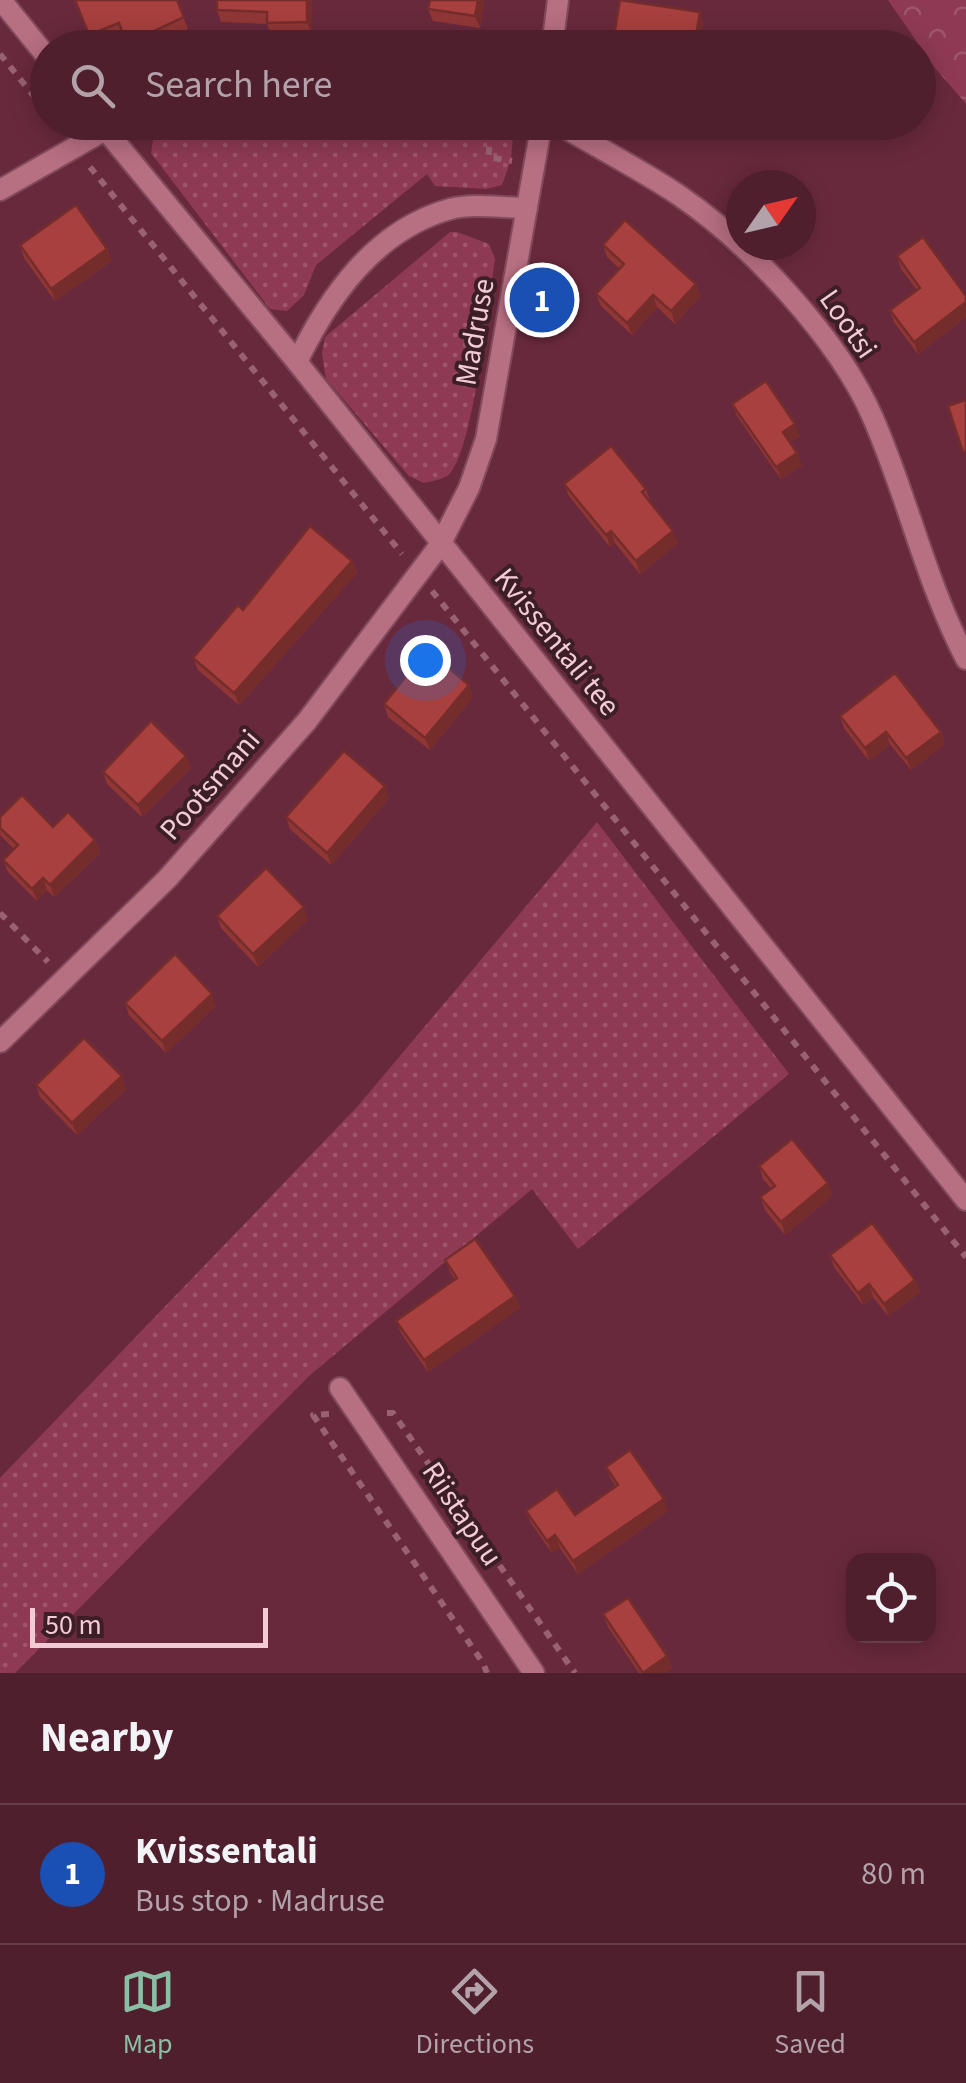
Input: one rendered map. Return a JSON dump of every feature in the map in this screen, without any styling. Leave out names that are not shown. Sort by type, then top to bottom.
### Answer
[{"type":"street","points":[[1,0],[30,36]]},
{"type":"street","points":[[554,30],[558,0]]},
{"type":"street","points":[[0,190],[84,140]]},
{"type":"street","name":"Kvissentali tee","points":[[120,140],[966,1200]]},
{"type":"street","name":"Madruse","points":[[440,545],[469,488],[486,438],[539,140]]},
{"type":"street","name":"Lootsi","points":[[585,140],[682,197],[776,277],[829,344],[871,412],[941,611],[966,659]]},
{"type":"street","points":[[296,362],[337,290],[364,261],[413,223],[454,208],[527,208]]},
{"type":"street","name":"Pootsmani","points":[[0,1042],[167,879],[307,720],[440,545]]},
{"type":"street","name":"Riistapuu","points":[[340,1388],[534,1673]]},
{"type":"path","points":[[0,54],[30,92]]},
{"type":"path","points":[[73,147],[966,1257]]},
{"type":"path","points":[[0,913],[65,980]]},
{"type":"green space","points":[[888,0],[966,0],[966,104],[936,69],[936,30],[909,30]]},
{"type":"green space","points":[[153,140],[513,140],[502,185],[486,189],[435,186],[427,174],[316,265],[304,295],[287,311],[270,309],[151,153]]},
{"type":"green space","points":[[450,232],[489,244],[495,259],[465,440],[447,476],[424,483],[409,476],[326,379],[322,353],[325,337]]},
{"type":"green space","points":[[597,822],[789,1074],[578,1249],[532,1189],[309,1376],[15,1673],[0,1673],[0,1478],[357,1107]]},
{"type":"building","points":[[75,0],[177,0],[184,17],[157,30],[122,30],[119,23],[102,30],[87,30]]},
{"type":"building","points":[[217,0],[307,0],[307,22],[267,23],[267,12],[217,10]]},
{"type":"building","points":[[430,0],[478,0],[475,16],[428,9]]},
{"type":"building","points":[[620,0],[700,12],[697,30],[615,30]]},
{"type":"building","points":[[76,205],[107,249],[51,289],[20,245]]},
{"type":"building","points":[[625,220],[696,284],[671,311],[653,295],[627,323],[596,294],[624,264],[603,245]]},
{"type":"building","points":[[923,237],[966,296],[966,302],[914,342],[890,310],[920,288],[897,256]]},
{"type":"building","points":[[766,381],[795,424],[783,432],[797,453],[776,467],[732,404]]},
{"type":"building","points":[[966,400],[966,451],[963,452],[948,406]]},
{"type":"building","points":[[611,446],[673,531],[636,561],[611,531],[606,535],[564,484]]},
{"type":"building","points":[[310,526],[352,561],[234,693],[193,658],[238,605],[243,610]]},
{"type":"building","points":[[427,650],[469,685],[425,738],[384,704]]},
{"type":"building","points":[[895,673],[941,732],[906,758],[886,732],[865,748],[840,716]]},
{"type":"building","points":[[151,721],[186,756],[138,805],[103,772]]},
{"type":"building","points":[[344,751],[385,786],[327,853],[286,817]]},
{"type":"building","points":[[22,795],[53,827],[68,812],[95,840],[50,885],[43,878],[32,889],[3,860],[18,845],[0,828],[0,817]]},
{"type":"building","points":[[266,868],[304,907],[253,954],[217,916]]},
{"type":"building","points":[[175,954],[212,994],[162,1041],[125,1003]]},
{"type":"building","points":[[84,1038],[122,1076],[72,1123],[36,1085]]},
{"type":"building","points":[[792,1139],[828,1183],[781,1222],[760,1197],[775,1186],[759,1166]]},
{"type":"building","points":[[872,1223],[915,1280],[884,1304],[869,1284],[858,1293],[830,1255]]},
{"type":"building","points":[[475,1239],[515,1296],[424,1360],[396,1321],[457,1278],[445,1260]]},
{"type":"building","points":[[630,1450],[664,1499],[573,1561],[555,1535],[547,1541],[526,1511],[557,1489],[575,1515],[618,1485],[606,1467]]},
{"type":"building","points":[[628,1598],[667,1656],[643,1673],[603,1614]]},
{"type":"place","name":"Kvissentali","points":[[542,300]]}]
